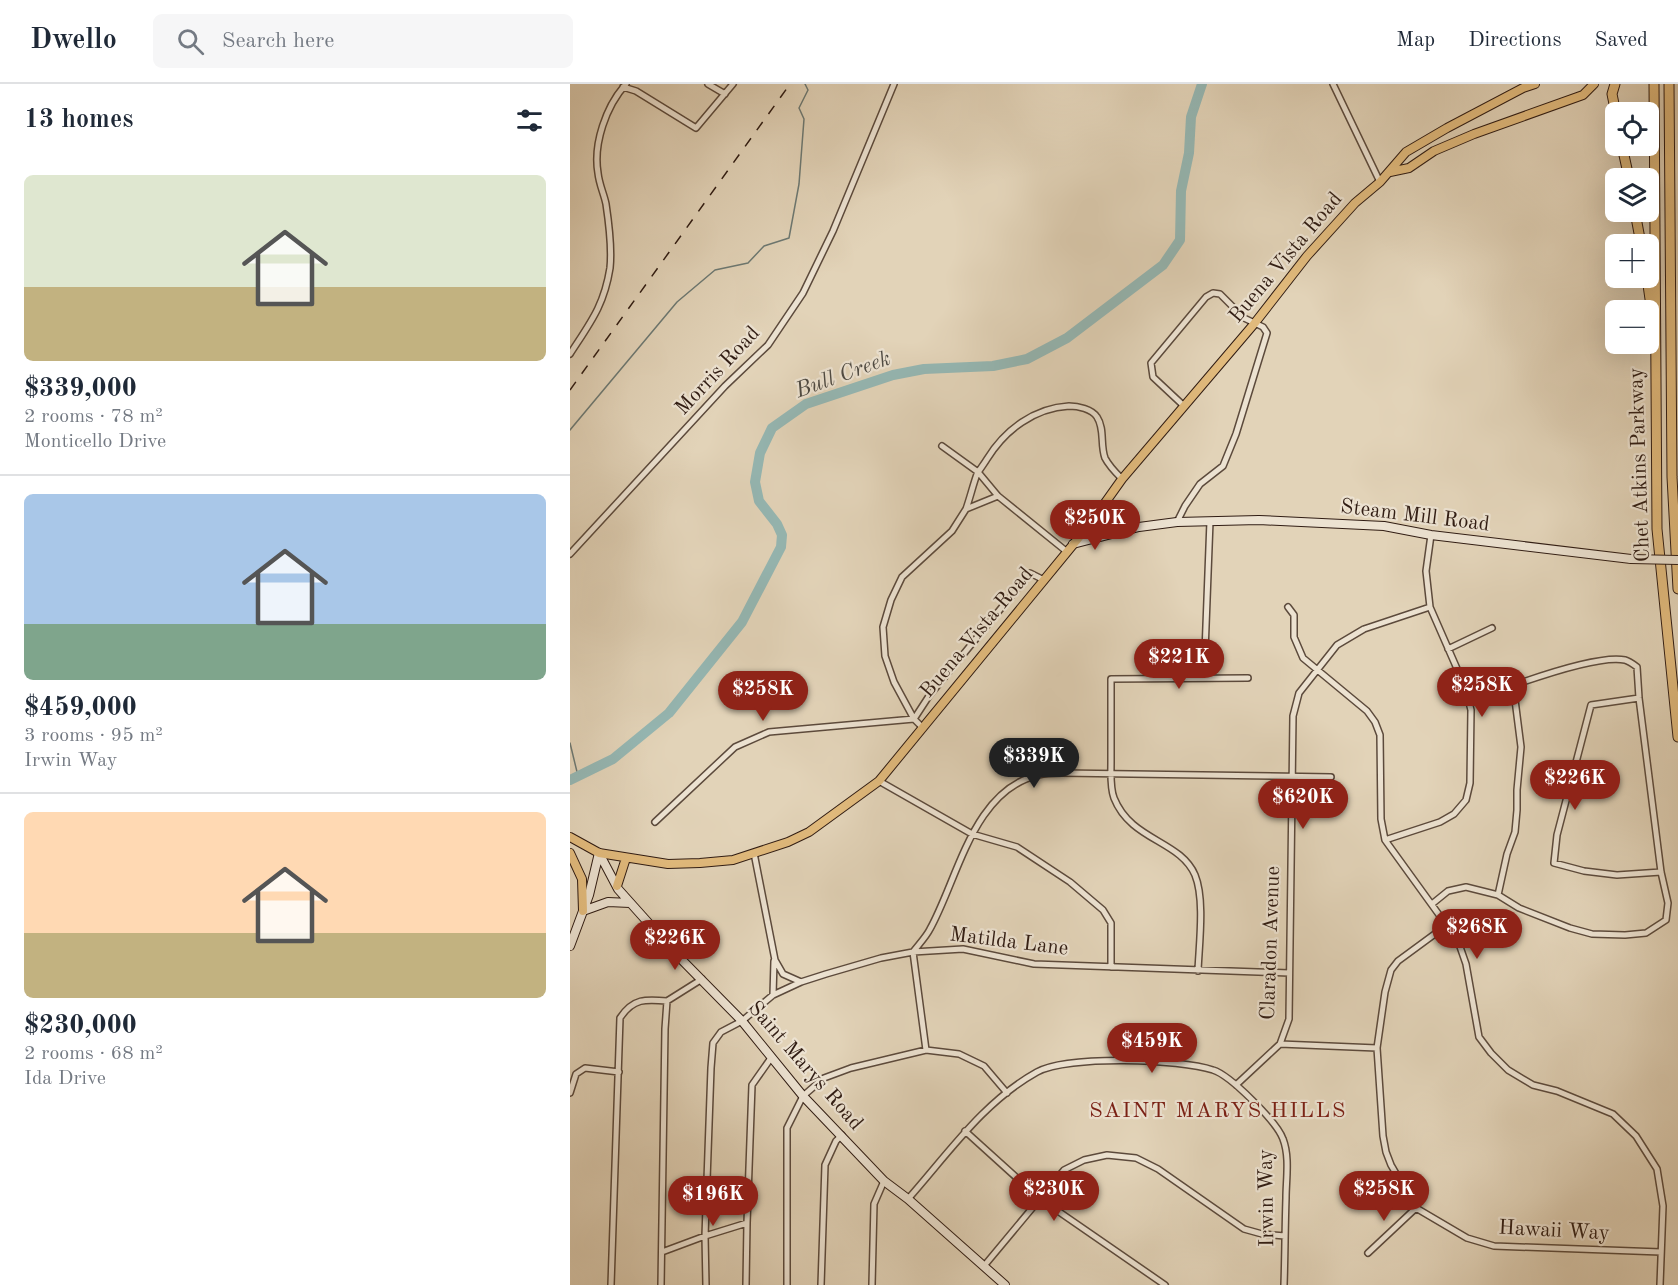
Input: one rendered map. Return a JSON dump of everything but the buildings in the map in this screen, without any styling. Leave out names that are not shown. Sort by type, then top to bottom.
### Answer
[{"type":"highway","points":[[1614,102],[1612,94],[1615,84]]},
{"type":"highway","name":"Chet Atkins Parkway","points":[[1654,84],[1657,529],[1678,737]]},
{"type":"highway","name":"Chet Atkins Parkway","points":[[1670,84],[1672,488],[1678,589]]},
{"type":"highway","points":[[1648,288],[1655,396]]},
{"type":"highway","points":[[1672,385],[1678,345]]},
{"type":"main road","name":"Buena Vista Road","points":[[570,837],[599,853],[626,858],[669,864],[733,860],[788,842],[809,832],[879,781],[1090,524],[1122,479],[1254,324],[1318,244],[1355,203],[1390,172],[1406,152],[1522,86],[1535,84]]},
{"type":"main road","name":"Buena Vista Road","points":[[1390,172],[1409,168],[1434,151],[1474,134],[1583,95],[1594,84]]},
{"type":"main road","points":[[570,853],[582,878],[583,911]]},
{"type":"main road","points":[[617,886],[626,858]]},
{"type":"street","points":[[708,84],[725,94]]},
{"type":"street","points":[[570,354],[589,328],[604,299],[610,256],[606,203],[597,172],[599,142],[603,122],[624,86],[696,128],[733,84]]},
{"type":"street","name":"Morris Road","points":[[570,554],[725,386],[768,345],[803,293],[833,231],[894,84]]},
{"type":"street","points":[[1333,84],[1380,182]]},
{"type":"street","points":[[1177,522],[1200,484],[1223,466],[1236,434],[1267,333],[1263,327],[1244,318],[1220,294],[1213,293],[1206,297],[1151,363],[1154,377],[1184,406]]},
{"type":"street","points":[[922,727],[914,719],[894,682],[885,656],[883,627],[891,600],[902,577],[952,531],[966,509],[978,472],[995,445],[1008,432],[1042,412],[1074,406],[1086,409],[1097,417],[1102,432],[1104,457],[1122,479]]},
{"type":"street","points":[[942,446],[978,472],[998,496],[1070,547]]},
{"type":"street","points":[[966,509],[998,496]]},
{"type":"street","name":"Steam Mill Road","points":[[1070,547],[1139,527],[1177,522],[1259,520],[1384,526],[1431,535],[1631,559],[1678,560]]},
{"type":"street","points":[[1204,678],[1210,521]]},
{"type":"street","points":[[1090,524],[1098,530],[1111,534]]},
{"type":"street","points":[[1385,840],[1440,822],[1454,814],[1466,800],[1470,783],[1471,710],[1466,687],[1430,607],[1426,571],[1431,535]]},
{"type":"street","points":[[914,719],[929,696],[1030,573],[1044,580]]},
{"type":"street","points":[[1288,607],[1294,615],[1294,637],[1303,658],[1367,711],[1375,722],[1380,735],[1381,819],[1385,840],[1458,941],[1466,964],[1479,1037],[1508,1070],[1533,1085],[1557,1091],[1613,1114],[1626,1125],[1646,1149],[1657,1169],[1663,1206],[1660,1285]]},
{"type":"street","name":"Claradon Avenue","points":[[1236,1085],[1280,1044],[1289,1019],[1293,716],[1299,693],[1337,645],[1364,629],[1430,607]]},
{"type":"street","points":[[1448,649],[1492,628]]},
{"type":"street","points":[[1432,904],[1448,891],[1466,886],[1498,895],[1519,908],[1592,934],[1646,933],[1666,920],[1668,903],[1661,872],[1637,667],[1627,660],[1614,659],[1558,669],[1520,683],[1516,687],[1514,692],[1521,747],[1517,810],[1515,832],[1507,854],[1498,895]]},
{"type":"street","points":[[1198,971],[1200,922],[1196,877],[1190,865],[1180,856],[1144,835],[1124,818],[1113,796],[1111,679],[1248,678]]},
{"type":"street","points":[[1639,698],[1591,705],[1557,836],[1554,863],[1584,872],[1617,875],[1661,872]]},
{"type":"street","points":[[655,822],[735,747],[769,732],[914,719]]},
{"type":"street","points":[[926,1050],[914,952],[930,930],[972,834],[995,800],[1022,781],[1039,775],[1062,773],[1331,777]]},
{"type":"street","points":[[879,781],[972,834],[1017,847],[1070,882],[1103,910],[1111,923],[1111,967]]},
{"type":"street","points":[[570,946],[583,911],[599,853]]},
{"type":"street","name":"Saint Marys Road","points":[[599,853],[617,886],[630,903],[742,1021],[803,1096],[884,1181],[908,1199],[1005,1285]]},
{"type":"street","points":[[754,853],[774,960],[773,995]]},
{"type":"street","points":[[583,911],[608,903],[630,903]]},
{"type":"street","name":"Hawaii Way","points":[[1447,925],[1398,961],[1391,970],[1385,992],[1377,1048],[1386,1152],[1390,1165],[1416,1208],[1467,1238],[1494,1246],[1661,1252]]},
{"type":"street","name":"Matilda Lane","points":[[705,1236],[713,1043],[721,1032],[742,1021],[773,995],[801,982],[881,958],[914,952],[963,949],[1034,964],[1289,973]]},
{"type":"street","points":[[774,960],[783,974],[801,982]]},
{"type":"street","points":[[611,1285],[620,1018],[625,1010],[642,999],[667,1001],[702,979]]},
{"type":"street","points":[[661,1285],[667,1001]]},
{"type":"street","points":[[1280,1044],[1377,1048]]},
{"type":"street","points":[[787,1285],[787,1128],[803,1096],[824,1078],[851,1068],[926,1050],[959,1054],[984,1066],[1007,1093]]},
{"type":"street","points":[[746,1285],[752,1085],[771,1058]]},
{"type":"street","name":"Irwin Way","points":[[908,1199],[965,1131],[1007,1093],[1039,1071],[1070,1062],[1184,1063],[1215,1070],[1236,1085],[1277,1126],[1284,1140],[1287,1161],[1284,1285]]},
{"type":"street","points":[[570,1093],[576,1074],[585,1068],[619,1072]]},
{"type":"street","points":[[965,1131],[1039,1198],[1165,1285]]},
{"type":"street","points":[[821,1285],[825,1164],[836,1141],[842,1135]]},
{"type":"street","points":[[984,1266],[1064,1170],[1084,1160],[1107,1155],[1136,1158],[1158,1169],[1244,1229],[1262,1234],[1285,1236]]},
{"type":"street","points":[[872,1285],[874,1204],[884,1181]]},
{"type":"street","points":[[1368,1253],[1416,1208]]},
{"type":"street","points":[[662,1252],[747,1224]]},
{"type":"street","points":[[705,1236],[706,1285]]},
{"type":"waterway","points":[[570,430],[677,302],[715,270],[748,263],[764,246],[789,238],[799,184],[804,119],[799,108],[808,90],[805,84]]},
{"type":"waterway","name":"Bull Creek","points":[[570,780],[613,759],[669,713],[742,622],[781,547],[782,535],[777,524],[759,501],[755,482],[760,453],[772,428],[806,404],[893,375],[924,369],[993,366],[1027,359],[1067,338],[1163,265],[1180,240],[1181,191],[1189,153],[1191,117],[1202,84]]},
{"type":"waterway","points":[[570,743],[578,776]]},
{"type":"railway","points":[[570,390],[790,84]]},
{"type":"district","name":"SAINT MARYS HILLS","points":[[1218,1111]]}]
